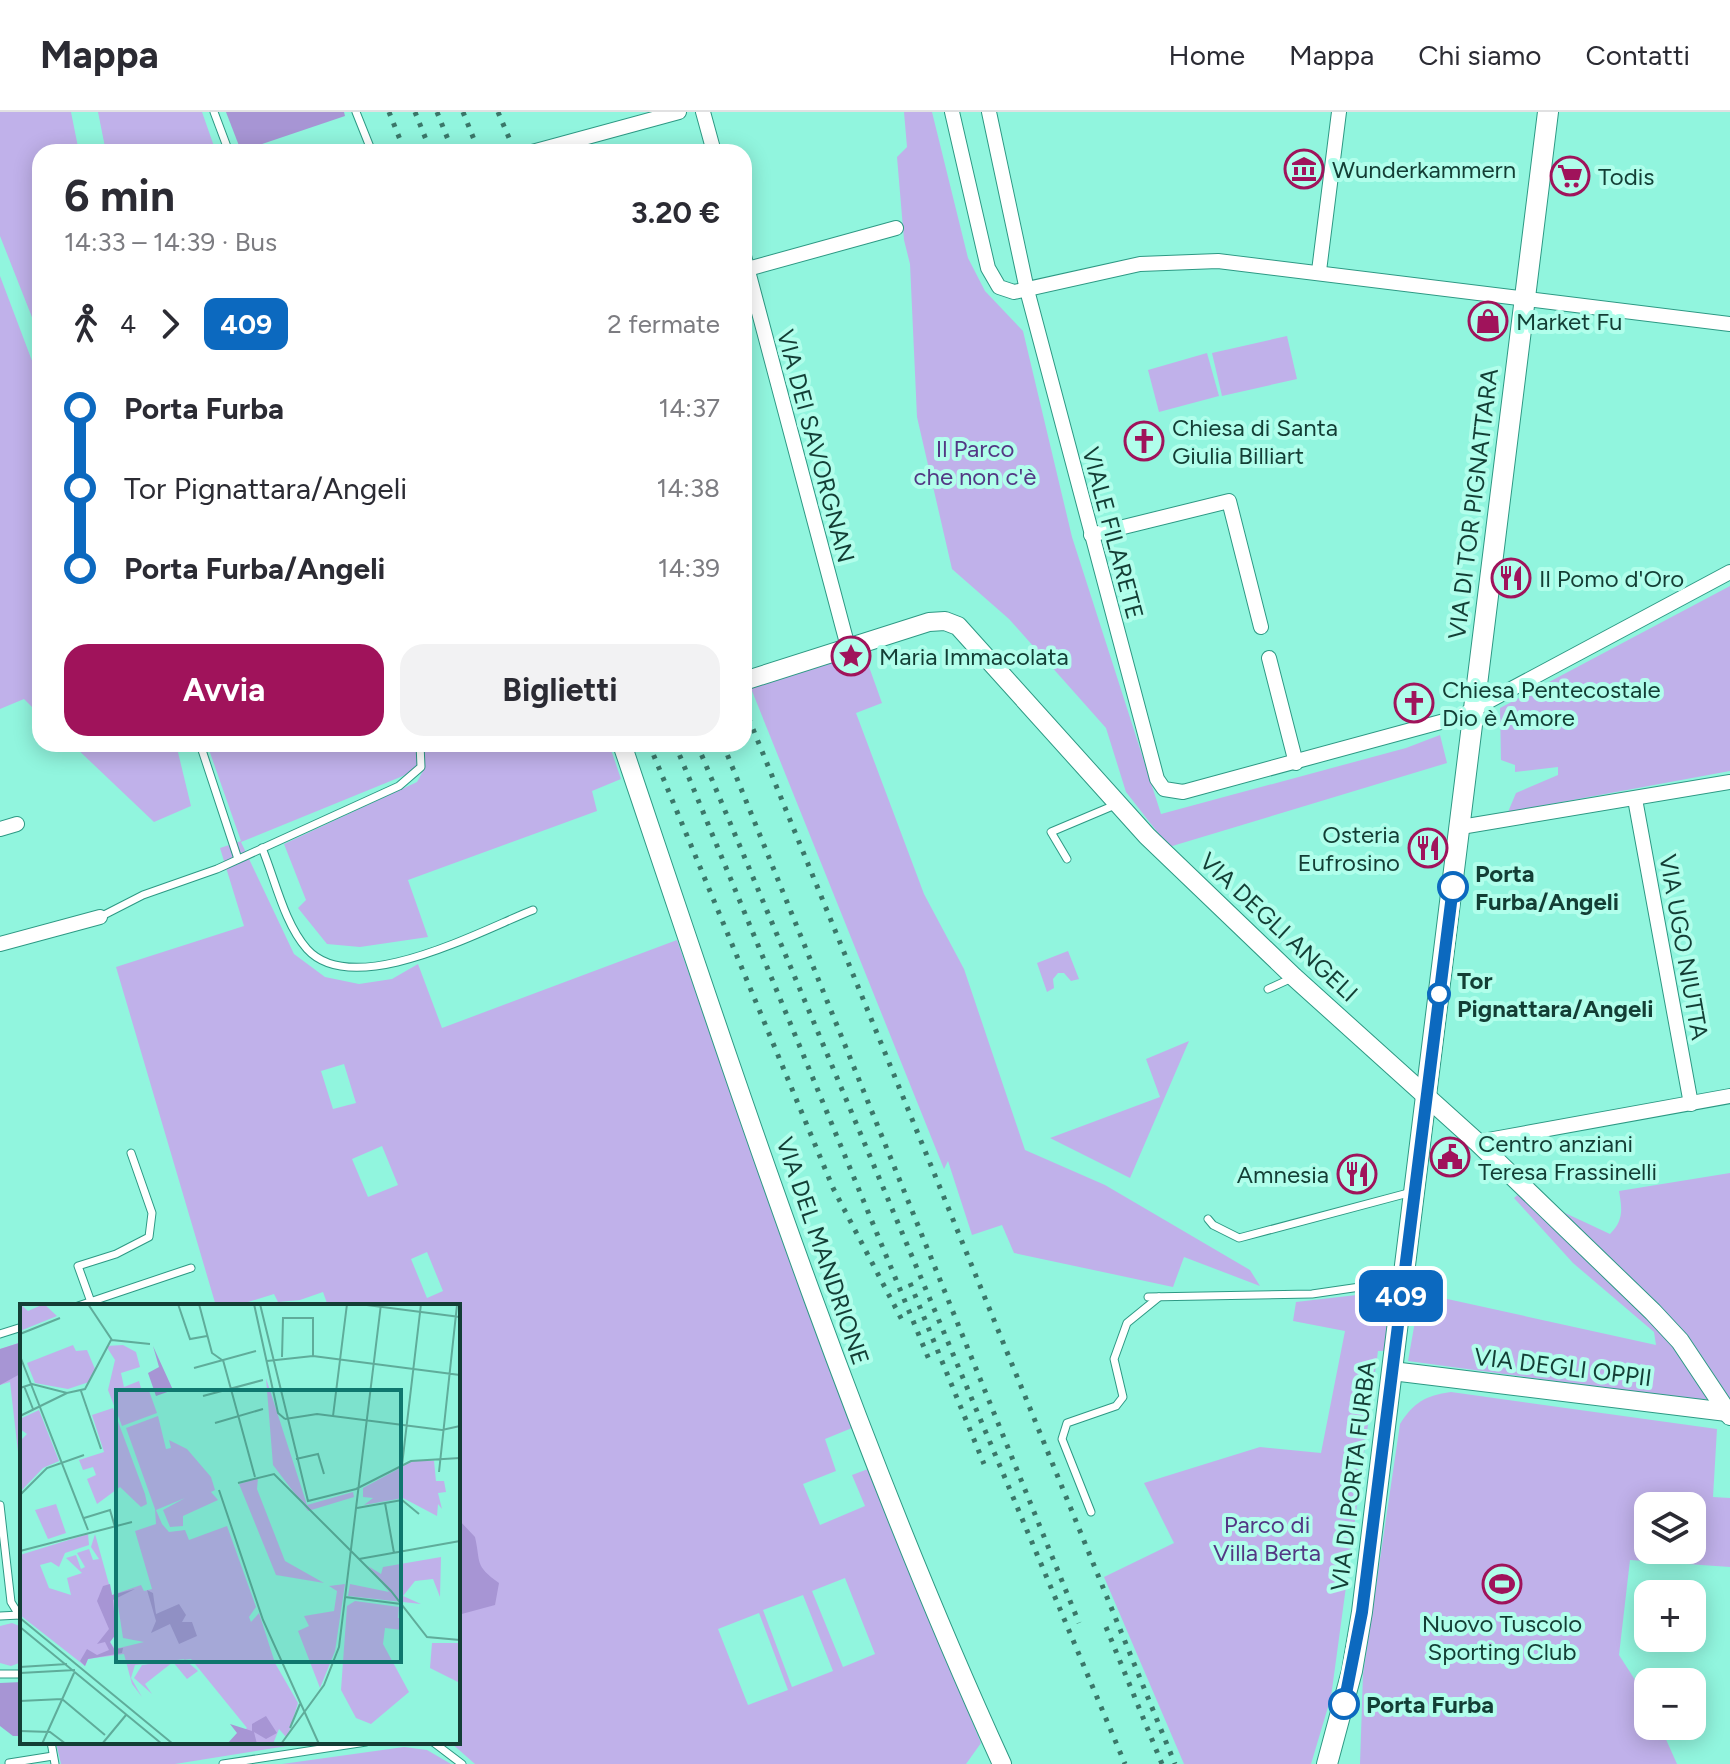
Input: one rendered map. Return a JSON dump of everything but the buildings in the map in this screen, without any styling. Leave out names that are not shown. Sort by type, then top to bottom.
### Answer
[{"type":"main road","name":"VIA DI TOR PIGNATTARA","points":[[1426,1094],[1548,112]]},
{"type":"main road","name":"VIA DI PORTA FURBA","points":[[1327,1764],[1359,1632],[1426,1094]]},
{"type":"street","points":[[561,144],[679,112]]},
{"type":"street","points":[[703,112],[712,144]]},
{"type":"street","points":[[952,112],[988,268],[1001,289],[1027,290],[1165,261],[1230,261],[1730,324]]},
{"type":"street","name":"VIALE FILARETE","points":[[989,112],[1027,290],[1161,786],[1183,792],[1296,763]]},
{"type":"street","points":[[1319,271],[1339,112]]},
{"type":"street","points":[[752,263],[896,228]]},
{"type":"street","name":"VIA DEI SAVORGNAN","points":[[752,291],[848,647]]},
{"type":"street","points":[[1091,535],[1229,501],[1261,627]]},
{"type":"street","points":[[1269,658],[1296,763],[1474,710],[1515,685],[1730,572]]},
{"type":"street","name":"VIA DEGLI ANGELI","points":[[752,678],[929,622],[955,624],[1121,803],[1147,836],[1294,977],[1477,1142],[1672,1333],[1729,1414]]},
{"type":"street","name":"VIA DEL MANDRIONE","points":[[625,752],[850,1400],[934,1613],[1002,1764]]},
{"type":"street","points":[[1461,827],[1730,782]]},
{"type":"street","name":"VIA UGO NIUTTA","points":[[1635,799],[1691,1104]]},
{"type":"street","points":[[0,829],[17,824]]},
{"type":"street","points":[[0,944],[100,917]]},
{"type":"street","points":[[1477,1142],[1730,1096]]},
{"type":"street","name":"VIA DEGLI OPPII","points":[[1392,1371],[1729,1414]]},
{"type":"lane","points":[[214,112],[226,144]]},
{"type":"lane","points":[[356,112],[369,144]]},
{"type":"lane","points":[[203,752],[238,859]]},
{"type":"lane","points":[[100,917],[143,895],[238,859],[399,786],[421,767],[420,752]]},
{"type":"lane","points":[[1067,859],[1051,832],[1121,803]]},
{"type":"lane","points":[[262,848],[300,940],[317,958],[337,967],[361,969],[398,961],[533,910]]},
{"type":"lane","points":[[1268,989],[1294,977]]},
{"type":"lane","points":[[91,1302],[78,1266],[137,1245],[149,1237],[153,1225],[131,1153]]},
{"type":"lane","points":[[1208,1219],[1213,1225],[1239,1238],[1414,1191]]},
{"type":"lane","points":[[84,1304],[191,1268]]},
{"type":"lane","points":[[1148,1297],[1312,1294],[1403,1280]]},
{"type":"lane","points":[[1091,1512],[1062,1439],[1064,1431],[1067,1423],[1116,1406],[1123,1397],[1114,1359],[1127,1323],[1159,1297]]},
{"type":"lane","points":[[0,1334],[20,1328]]},
{"type":"lane","points":[[0,1505],[9,1595],[2,1615]]},
{"type":"lane","points":[[9,1595],[20,1613]]},
{"type":"lane","points":[[223,1764],[353,1744]]},
{"type":"lane","points":[[436,1744],[462,1764]]},
{"type":"lane","points":[[9,1763],[54,1760]]},
{"type":"green space","points":[[0,112],[71,112],[77,144],[32,144],[32,317],[0,236]]},
{"type":"green space","points":[[98,112],[202,112],[213,144],[104,144]]},
{"type":"green space","name":"Il Parco che non c'è","points":[[904,112],[932,112],[968,258],[985,291],[1023,331],[1072,537],[1161,814],[1406,748],[1440,735],[1447,763],[1169,847],[1126,792],[1106,728],[1009,619],[952,569],[917,417],[910,264],[904,240],[897,157],[907,147]]},
{"type":"green space","points":[[0,276],[32,361],[32,707],[24,699],[0,709]]},
{"type":"green space","points":[[1287,336],[1297,379],[1222,396],[1212,353]]},
{"type":"green space","points":[[1207,353],[1219,396],[1159,412],[1148,370]]},
{"type":"green space","points":[[1730,586],[1730,771],[1508,812],[1516,793],[1558,775],[1558,767],[1515,772],[1515,765],[1501,760],[1500,708]]},
{"type":"green space","points":[[863,650],[882,703],[856,713],[924,894],[964,969],[1025,1150],[1105,1185],[1250,1270],[1260,1286],[1184,1257],[1173,1287],[1014,1253],[1002,1225],[972,1235],[948,1161],[944,1169],[752,685]]},
{"type":"green space","points":[[80,752],[178,752],[191,806],[154,822]]},
{"type":"green space","points":[[210,752],[612,752],[621,779],[592,791],[597,811],[408,880],[428,937],[360,947],[327,944],[298,908],[306,900],[284,844],[417,782],[425,767],[241,842],[294,954],[325,977],[359,984],[392,979],[418,964],[442,1028],[677,940],[852,1428],[825,1439],[836,1471],[803,1484],[820,1525],[865,1506],[852,1475],[868,1469],[981,1743],[966,1764],[475,1764],[452,1744],[460,1744],[460,1304],[327,1304],[323,1292],[300,1300],[278,1302],[274,1294],[242,1304],[215,1304],[116,967],[244,926],[220,848],[241,841]],"holes":[[[344,1064],[356,1103],[333,1109],[321,1071]],[[382,1146],[398,1185],[368,1197],[352,1159]],[[427,1252],[443,1291],[427,1298],[411,1259]],[[845,1578],[875,1654],[843,1667],[812,1591]],[[803,1595],[833,1671],[792,1687],[763,1610]],[[759,1613],[788,1690],[748,1705],[718,1629]]]},
{"type":"green space","points":[[1068,951],[1079,979],[1071,981],[1064,973],[1058,973],[1053,979],[1054,988],[1047,992],[1037,963]]},
{"type":"green space","points":[[1189,1041],[1130,1178],[1050,1138],[1160,1097],[1146,1059]]},
{"type":"green space","points":[[1730,1173],[1730,1405],[1408,1361],[1420,1293],[1656,1345],[1654,1332],[1573,1263],[1514,1198],[1532,1183],[1563,1212],[1610,1234],[1621,1214],[1619,1191]]},
{"type":"green space","name":"Parco di Villa Berta","points":[[1391,1291],[1385,1351],[1378,1351],[1331,1697],[1311,1764],[1184,1764],[1104,1577],[1174,1543],[1144,1483],[1260,1447],[1321,1453],[1345,1331],[1293,1321],[1296,1302]]},
{"type":"green space","points":[[20,1343],[20,1470],[10,1382],[0,1385],[0,1349]]},
{"type":"green space","name":"Nuovo Tuscolo Sporting Club","points":[[1451,1392],[1717,1429],[1713,1497],[1730,1498],[1730,1567],[1687,1564],[1706,1564],[1706,1492],[1634,1492],[1634,1560],[1630,1560],[1619,1655],[1634,1678],[1634,1740],[1666,1740],[1677,1764],[1360,1764],[1363,1674],[1400,1424],[1415,1405],[1427,1398]]},
{"type":"green space","points":[[12,1623],[20,1626],[20,1663],[11,1666],[0,1663],[0,1626]]},
{"type":"green space","points":[[56,1744],[300,1744],[175,1764],[61,1764]]},
{"type":"green space","points":[[404,1747],[427,1750],[451,1764],[282,1764]]},
{"type":"shaded area","points":[[226,112],[344,112],[345,116],[262,144],[238,144]]},
{"type":"shaded area","points":[[20,1343],[20,1374],[0,1385],[0,1349]]},
{"type":"shaded area","points":[[460,1521],[475,1537],[482,1567],[499,1583],[495,1605],[460,1614]]},
{"type":"shaded area","points":[[20,1682],[20,1736],[13,1736],[0,1726],[0,1683]]},
{"type":"railway","points":[[389,112],[402,144]]},
{"type":"railway","points":[[415,112],[428,144]]},
{"type":"railway","points":[[437,112],[450,144]]},
{"type":"railway","points":[[463,112],[476,144]]},
{"type":"railway","points":[[498,112],[512,144]]},
{"type":"railway","points":[[752,727],[1175,1764]]},
{"type":"railway","points":[[652,752],[833,1188],[903,1322]]},
{"type":"railway","points":[[678,752],[930,1362]]},
{"type":"railway","points":[[700,752],[1125,1764]]},
{"type":"railway","points":[[726,752],[1079,1623]]},
{"type":"railway","points":[[910,1283],[984,1464]]},
{"type":"railway","points":[[1106,1627],[1162,1764]]},
{"type":"bus line","name":"409","points":[[1344,1704],[1362,1612],[1453,887]]},
{"type":"place","name":"Wunderkammern","points":[[1304,169]]},
{"type":"place","name":"Todis","points":[[1570,176]]},
{"type":"place","name":"Market Fu","points":[[1488,321]]},
{"type":"place","name":"Chiesa di Santa Giulia Billiart","points":[[1144,441]]},
{"type":"place","name":"Il Pomo d'Oro","points":[[1511,578]]},
{"type":"place","name":"Maria Immacolata","points":[[851,656]]},
{"type":"place","name":"Chiesa Pentecostale Dio è Amore","points":[[1414,703]]},
{"type":"place","name":"Osteria Eufrosino","points":[[1428,848]]},
{"type":"place","name":"Porta Furba/Angeli","points":[[1453,887]]},
{"type":"place","name":"Tor Pignattara/Angeli","points":[[1439,994]]},
{"type":"place","name":"Centro anziani Teresa Frassinelli","points":[[1450,1157]]},
{"type":"place","name":"Amnesia","points":[[1357,1174]]},
{"type":"place","name":"Nuovo Tuscolo Sporting Club","points":[[1502,1584]]},
{"type":"place","name":"Porta Furba","points":[[1344,1704]]}]
